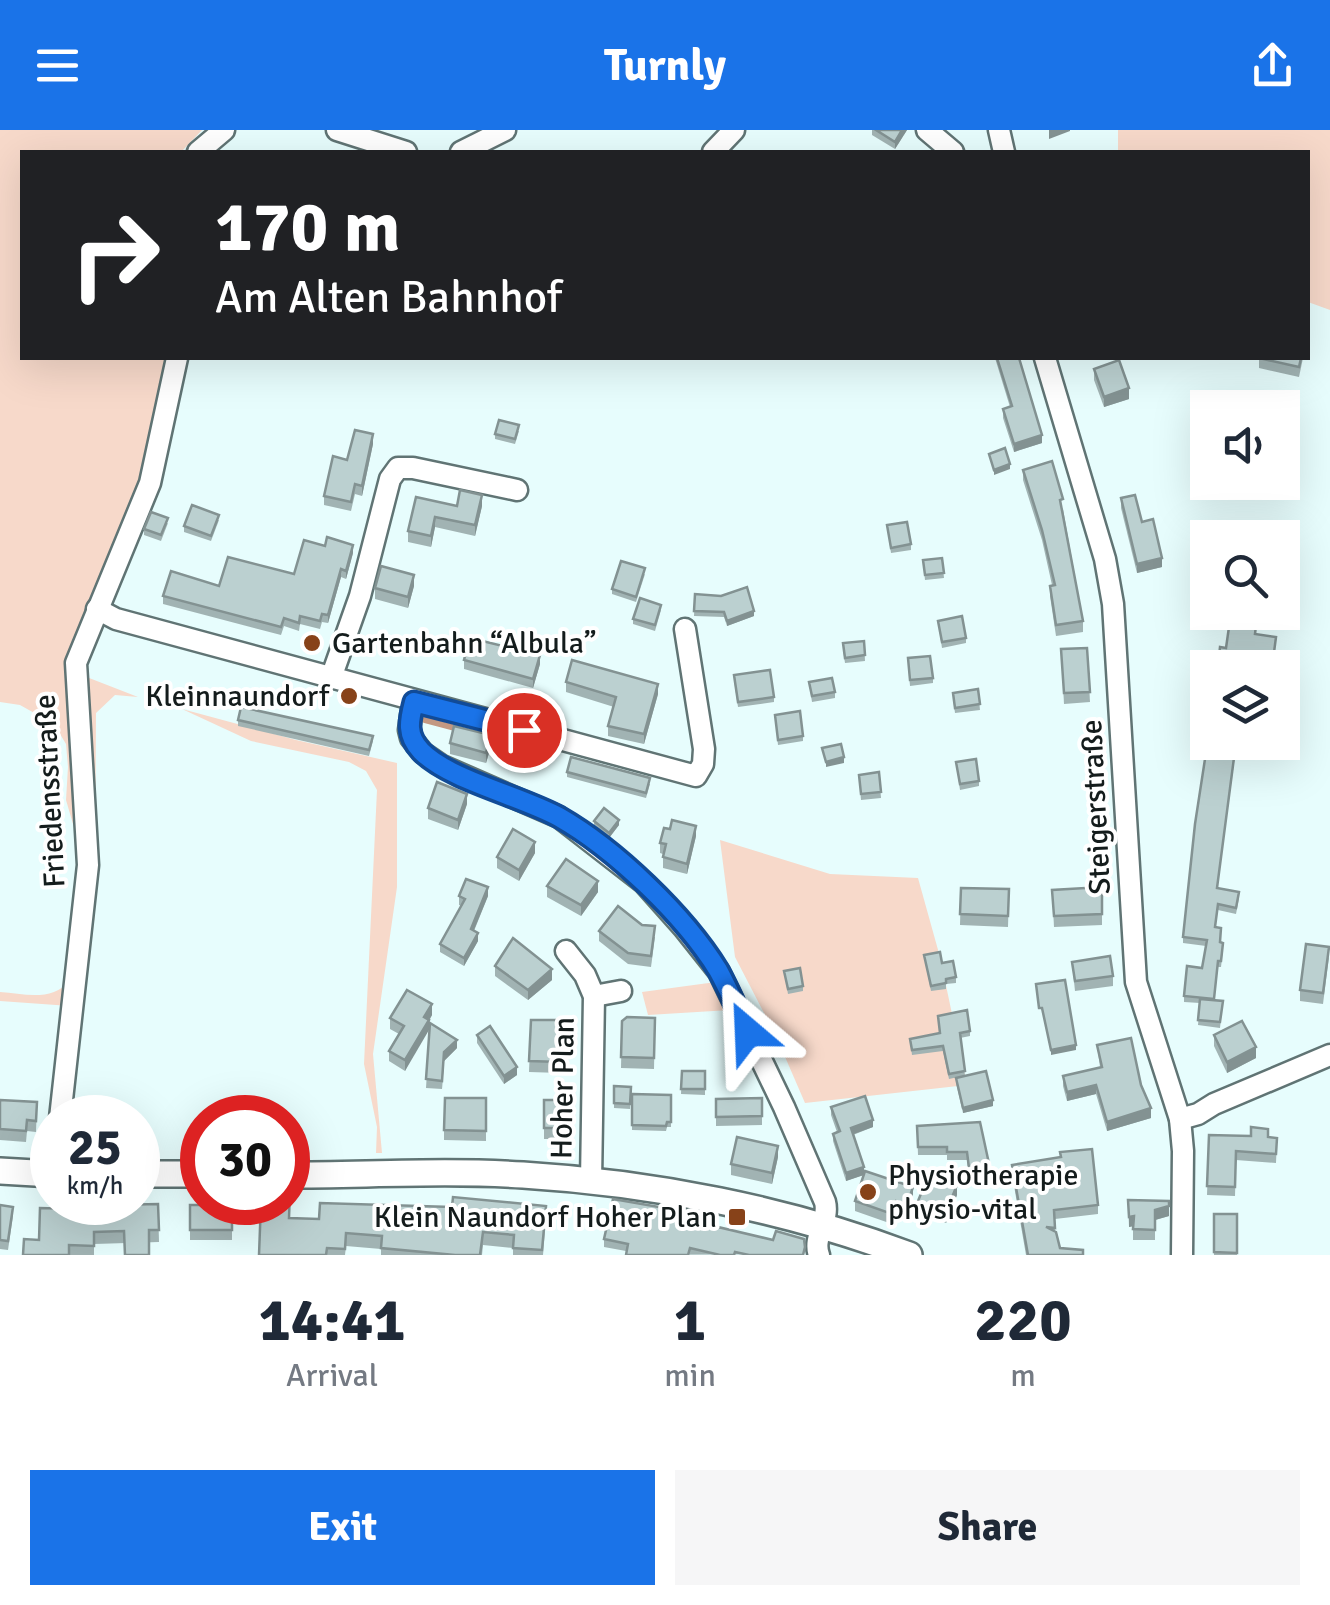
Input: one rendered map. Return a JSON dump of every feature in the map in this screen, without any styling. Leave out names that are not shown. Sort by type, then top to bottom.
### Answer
[{"type":"street","points":[[200,150],[224,130]]},
{"type":"street","points":[[337,130],[400,150]]},
{"type":"street","points":[[465,150],[505,130]]},
{"type":"street","points":[[714,150],[734,130]]},
{"type":"street","points":[[927,130],[951,150]]},
{"type":"street","name":"Friedensstraße","points":[[63,1095],[88,865],[76,663],[150,483],[177,360]]},
{"type":"street","name":"Steigerstraße","points":[[1047,360],[1105,559],[1118,668],[1136,982],[1180,1119],[1182,1255]]},
{"type":"street","points":[[331,678],[360,596],[390,478],[398,468],[517,490]]},
{"type":"street","points":[[97,610],[116,619],[414,702],[696,776],[703,764],[704,749],[685,629]]},
{"type":"street","points":[[414,702],[409,730],[423,754],[559,817],[644,883],[718,972],[778,1095],[825,1218],[816,1243],[819,1255]]},
{"type":"street","name":"Hoher Plan","points":[[566,951],[585,975],[594,996],[591,1182]]},
{"type":"street","name":"Hoher Plan","points":[[594,996],[621,992]]},
{"type":"street","points":[[1180,1119],[1330,1055]]},
{"type":"street","points":[[0,1172],[30,1173]]},
{"type":"street","points":[[310,1175],[491,1174],[591,1182],[825,1218],[908,1255]]},
{"type":"shaded area","points":[[0,130],[202,130],[183,150],[20,150],[20,360],[170,360],[144,479],[88,607],[66,669],[138,697],[115,695],[96,713],[95,913],[84,1007],[0,1001],[0,992],[47,994],[70,980],[80,848],[66,800],[66,744],[54,724],[20,705],[0,702]]},
{"type":"shaded area","points":[[1118,130],[1330,130],[1330,310],[1310,303],[1310,150],[1118,150]]},
{"type":"shaded area","points":[[182,709],[397,763],[397,887],[373,1054],[382,1153],[376,1153],[377,1127],[364,1064],[377,790],[366,771],[349,762],[251,741]]},
{"type":"shaded area","points":[[720,840],[830,874],[918,878],[940,957],[967,1085],[805,1103],[735,957]]},
{"type":"shaded area","points":[[716,982],[730,1010],[648,1015],[642,992]]},
{"type":"building","points":[[876,130],[902,130],[895,142]]},
{"type":"building","points":[[998,360],[1020,360],[1042,435],[1014,444],[1003,409],[1012,406]]},
{"type":"building","points":[[1119,360],[1129,388],[1104,397],[1094,369]]},
{"type":"building","points":[[1268,360],[1301,360],[1299,367]]},
{"type":"building","points":[[499,420],[519,425],[515,439],[495,434]]},
{"type":"building","points":[[355,430],[373,434],[362,486],[355,484],[351,502],[324,496],[333,456],[347,460]]},
{"type":"building","points":[[1005,448],[1010,464],[994,470],[989,454]]},
{"type":"building","points":[[1052,461],[1063,499],[1060,500],[1083,621],[1056,625],[1050,586],[1055,585],[1023,470]]},
{"type":"building","points":[[460,490],[482,495],[475,525],[435,517],[431,536],[408,531],[416,497],[457,506]]},
{"type":"building","points":[[1135,495],[1142,522],[1153,519],[1162,558],[1137,564],[1121,498]]},
{"type":"building","points":[[192,505],[219,515],[211,536],[184,526]]},
{"type":"building","points":[[151,512],[168,518],[161,535],[144,529]]},
{"type":"building","points":[[907,522],[911,544],[891,548],[887,525]]},
{"type":"building","points":[[327,537],[353,545],[346,571],[341,569],[328,615],[322,614],[320,621],[300,616],[299,623],[284,618],[281,627],[163,596],[171,571],[219,586],[228,557],[294,574],[304,540],[325,546]]},
{"type":"building","points":[[942,558],[944,573],[925,575],[923,560]]},
{"type":"building","points":[[621,561],[645,568],[636,597],[612,589]]},
{"type":"building","points":[[381,566],[414,575],[408,597],[375,588]]},
{"type":"building","points":[[747,587],[754,611],[727,621],[724,612],[694,611],[695,594],[721,596]]},
{"type":"building","points":[[640,598],[661,605],[655,625],[633,619]]},
{"type":"building","points":[[962,616],[966,638],[942,642],[938,621]]},
{"type":"building","points":[[1229,630],[1255,630],[1255,634],[1276,637],[1274,650],[1220,650],[1226,648]]},
{"type":"building","points":[[470,638],[540,655],[533,679],[464,660]]},
{"type":"building","points":[[864,641],[865,655],[845,658],[843,643]]},
{"type":"building","points":[[1087,648],[1090,692],[1064,693],[1061,649]]},
{"type":"building","points":[[930,656],[933,678],[910,680],[908,658]]},
{"type":"building","points":[[572,660],[658,684],[644,734],[608,726],[616,697],[566,682]]},
{"type":"building","points":[[770,670],[774,697],[738,702],[734,675]]},
{"type":"building","points":[[832,678],[835,692],[812,696],[809,682]]},
{"type":"building","points":[[978,689],[980,704],[955,708],[953,693]]},
{"type":"building","points":[[241,707],[373,736],[369,750],[238,720]]},
{"type":"building","points":[[800,711],[803,736],[778,740],[775,715]]},
{"type":"building","points":[[454,726],[491,735],[486,753],[450,743]]},
{"type":"building","points":[[841,744],[844,757],[826,762],[822,748]]},
{"type":"building","points":[[571,757],[650,778],[646,793],[567,772]]},
{"type":"building","points":[[976,759],[979,781],[960,784],[956,762]]},
{"type":"building","points":[[1205,760],[1234,760],[1217,888],[1239,892],[1236,908],[1218,904],[1215,927],[1221,928],[1223,943],[1214,999],[1184,996],[1187,966],[1202,968],[1207,940],[1183,937]]},
{"type":"building","points":[[879,772],[881,792],[861,794],[859,775]]},
{"type":"building","points":[[437,782],[467,794],[458,820],[428,808]]},
{"type":"building","points":[[604,808],[619,820],[609,833],[594,821]]},
{"type":"building","points":[[672,820],[696,826],[687,864],[663,857],[666,844],[660,843],[664,828],[670,829]]},
{"type":"building","points":[[513,829],[535,842],[519,870],[497,857]]},
{"type":"building","points":[[566,859],[598,881],[581,905],[547,886]]},
{"type":"building","points":[[466,879],[488,887],[471,929],[478,933],[464,958],[440,944],[465,899],[459,896]]},
{"type":"building","points":[[1102,887],[1102,914],[1054,916],[1052,890]]},
{"type":"building","points":[[961,888],[1009,889],[1008,916],[960,914]]},
{"type":"building","points":[[618,906],[642,925],[655,926],[651,956],[628,953],[599,931]]},
{"type":"building","points":[[513,938],[552,969],[528,990],[495,966]]},
{"type":"building","points":[[1306,944],[1329,947],[1323,993],[1300,990]]},
{"type":"building","points":[[940,952],[942,963],[953,961],[956,977],[931,986],[924,955]]},
{"type":"building","points":[[1110,956],[1113,976],[1075,981],[1072,962]]},
{"type":"building","points":[[800,968],[803,986],[788,989],[784,971]]},
{"type":"building","points":[[1065,980],[1076,1045],[1051,1050],[1036,984]]},
{"type":"building","points":[[407,990],[432,1004],[424,1017],[429,1020],[405,1060],[389,1051],[404,1026],[390,1018]]},
{"type":"building","points":[[1200,999],[1223,1001],[1220,1022],[1198,1020]]},
{"type":"building","points":[[967,1010],[970,1031],[960,1033],[965,1071],[949,1074],[943,1046],[912,1050],[910,1039],[940,1033],[938,1016]]},
{"type":"building","points":[[627,1017],[655,1018],[654,1058],[621,1057],[622,1021]]},
{"type":"building","points":[[531,1020],[563,1020],[561,1062],[529,1061]]},
{"type":"building","points":[[1242,1021],[1256,1047],[1227,1062],[1214,1035]]},
{"type":"building","points":[[430,1023],[457,1040],[444,1052],[442,1081],[426,1079]]},
{"type":"building","points":[[490,1026],[517,1067],[504,1076],[477,1035]]},
{"type":"building","points":[[1131,1038],[1141,1085],[1151,1108],[1107,1122],[1096,1085],[1067,1092],[1063,1076],[1102,1067],[1097,1045]]},
{"type":"building","points":[[682,1071],[705,1071],[705,1089],[681,1089]]},
{"type":"building","points":[[986,1071],[993,1100],[963,1108],[956,1078]]},
{"type":"building","points":[[614,1086],[631,1087],[630,1104],[614,1103]]},
{"type":"building","points":[[632,1094],[671,1095],[671,1122],[666,1126],[632,1125]]},
{"type":"building","points":[[865,1096],[873,1120],[851,1128],[864,1167],[846,1173],[833,1134],[840,1131],[831,1107]]},
{"type":"building","points":[[445,1098],[486,1098],[486,1131],[444,1130]]},
{"type":"building","points":[[762,1098],[762,1116],[716,1117],[716,1099]]},
{"type":"building","points":[[0,1100],[30,1102],[26,1131],[0,1129]]},
{"type":"building","points":[[544,1100],[568,1100],[568,1128],[544,1128]]},
{"type":"building","points":[[980,1122],[991,1173],[970,1176],[967,1152],[918,1147],[917,1126]]},
{"type":"building","points":[[1251,1127],[1268,1129],[1268,1137],[1277,1138],[1276,1154],[1236,1151],[1235,1187],[1207,1186],[1209,1135],[1251,1136]]},
{"type":"building","points":[[737,1137],[778,1146],[772,1173],[731,1164]]},
{"type":"building","points":[[1092,1149],[1098,1205],[1054,1210],[1055,1228],[1046,1227],[1056,1232],[1060,1248],[1083,1250],[1083,1255],[1028,1255],[1012,1165],[1061,1157],[1060,1152]]},
{"type":"building","points":[[865,1171],[913,1187],[907,1205],[896,1201],[892,1214],[855,1201]]},
{"type":"building","points":[[929,1174],[957,1185],[946,1212],[918,1201]]},
{"type":"building","points":[[453,1197],[546,1206],[542,1250],[513,1248],[514,1235],[483,1232],[480,1255],[381,1248],[382,1236],[346,1233],[345,1249],[327,1248],[326,1255],[259,1255],[260,1225],[310,1225],[310,1219],[319,1219],[320,1203],[452,1207]]},
{"type":"building","points":[[613,1199],[682,1211],[680,1218],[773,1240],[776,1231],[804,1239],[803,1255],[720,1255],[690,1248],[688,1255],[626,1255],[628,1244],[604,1239]]},
{"type":"building","points":[[1128,1200],[1169,1201],[1169,1206],[1155,1210],[1155,1230],[1133,1229],[1134,1216],[1129,1217]]},
{"type":"building","points":[[0,1205],[13,1207],[8,1241],[0,1240]]},
{"type":"building","points":[[1214,1214],[1237,1214],[1237,1253],[1214,1252]]},
{"type":"building","points":[[39,1225],[159,1225],[159,1230],[149,1230],[149,1255],[125,1255],[124,1231],[94,1232],[94,1246],[69,1245],[69,1255],[23,1255],[24,1239],[39,1240]]},
{"type":"building","points":[[190,1225],[232,1225],[232,1230],[190,1230]]},
{"type":"waterway","points":[[425,720],[459,729]]},
{"type":"waterway","points":[[486,736],[548,751]]},
{"type":"place","name":"Gartenbahn “Albula”","points":[[312,643]]},
{"type":"place","name":"Kleinnaundorf","points":[[349,696]]},
{"type":"place","name":"Physiotherapie physio-vital","points":[[868,1192]]},
{"type":"place","name":"Klein Naundorf Hoher Plan","points":[[737,1217]]},
{"type":"route","points":[[524,730],[414,702],[409,730],[423,754],[559,817],[644,883],[710,958],[748,1032]]}]
